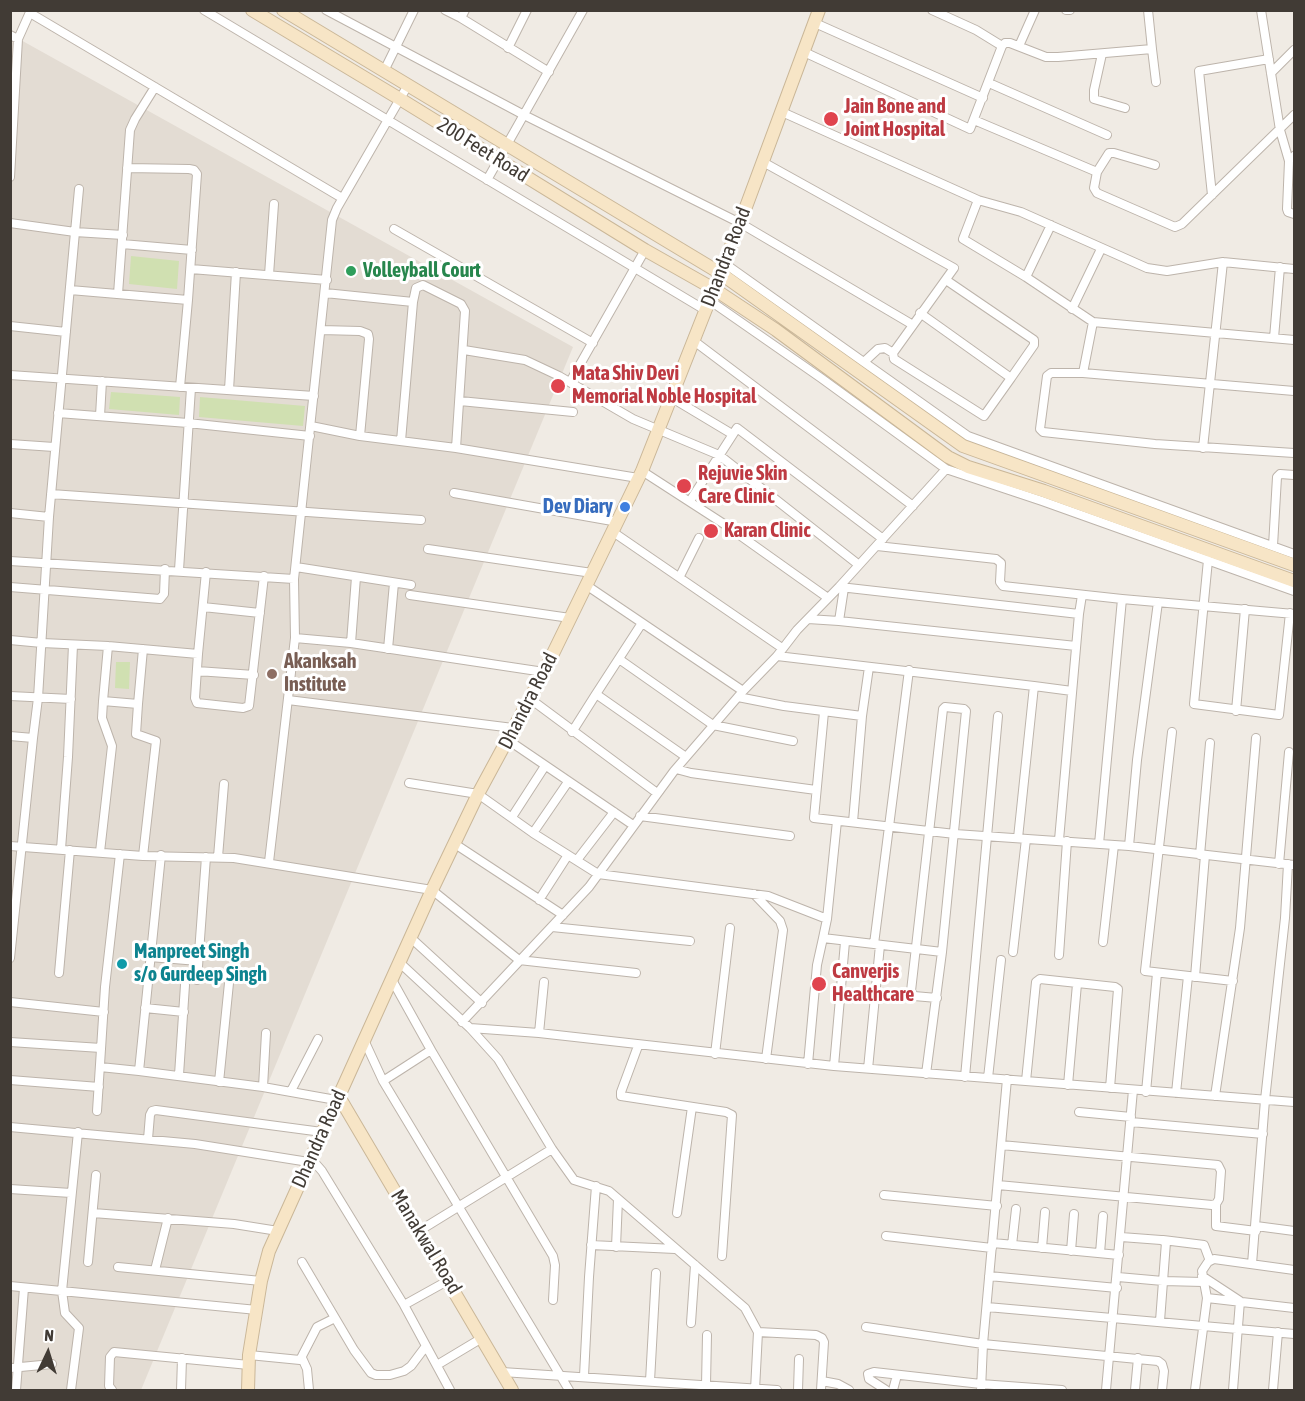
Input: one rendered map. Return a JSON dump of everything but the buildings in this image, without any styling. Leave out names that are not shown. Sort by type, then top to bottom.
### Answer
[{"type":"street","points":[[204,10],[634,269],[709,300],[821,378],[946,470],[1042,501],[1294,591]]},
{"type":"street","name":"200 Feet Road","points":[[252,10],[645,250],[709,300],[784,336],[957,462],[1294,581]]},
{"type":"street","points":[[283,10],[508,145],[722,268],[864,362],[957,430],[980,442],[1294,554]]},
{"type":"street","points":[[326,10],[524,115],[740,223],[913,325]]},
{"type":"street","points":[[384,71],[414,10]]},
{"type":"street","points":[[445,10],[463,14],[508,48],[549,72]]},
{"type":"street","points":[[508,48],[527,10]]},
{"type":"street","points":[[487,180],[583,10]]},
{"type":"street","name":"Dhandra Road","points":[[248,1390],[249,1360],[261,1281],[269,1251],[432,890],[478,794],[544,672],[640,475],[740,223],[819,10]]},
{"type":"street","points":[[932,10],[976,30],[1002,46]]},
{"type":"street","points":[[1019,46],[1035,10]]},
{"type":"street","points":[[1148,10],[1156,82]]},
{"type":"street","points":[[1261,10],[1280,130],[1292,158],[1287,209],[1288,212],[1294,214]]},
{"type":"street","points":[[10,177],[14,37],[30,12],[342,198]]},
{"type":"street","points":[[815,23],[983,98]]},
{"type":"street","points":[[1002,46],[1011,43],[1046,57],[1152,49]]},
{"type":"street","points":[[804,52],[967,129],[972,126],[1002,46]]},
{"type":"street","points":[[1271,73],[1294,50]]},
{"type":"street","points":[[1102,54],[1094,99],[1125,108]]},
{"type":"street","points":[[1212,195],[1199,72],[1269,60]]},
{"type":"street","points":[[989,83],[1107,135]]},
{"type":"street","points":[[269,862],[295,638],[294,579],[332,220],[342,198],[408,85]]},
{"type":"street","points":[[118,294],[132,124],[155,87]]},
{"type":"street","points":[[782,112],[978,200],[1008,207],[1147,268],[1177,270],[1223,262],[1294,269]]},
{"type":"street","points":[[1155,165],[1109,153],[1097,171],[1094,188],[1097,193],[1175,227],[1182,224],[1294,115]]},
{"type":"street","points":[[974,120],[1097,171]]},
{"type":"street","points":[[763,162],[953,266],[953,270],[893,352],[894,359],[984,416],[1034,345],[1034,340],[946,280]]},
{"type":"street","points":[[127,168],[194,170],[198,178],[180,387]]},
{"type":"street","points":[[10,958],[39,698],[48,517],[80,189]]},
{"type":"street","points":[[978,200],[963,239],[1026,277],[1093,322],[1294,340]]},
{"type":"street","points":[[269,275],[274,204]]},
{"type":"street","points":[[10,223],[192,250]]},
{"type":"street","points":[[1026,277],[1051,225]]},
{"type":"street","points":[[394,229],[593,343]]},
{"type":"street","points":[[1072,309],[1101,249]]},
{"type":"street","points":[[570,382],[645,250]]},
{"type":"street","points":[[1203,448],[1223,262]]},
{"type":"street","points":[[1274,338],[1280,267]]},
{"type":"street","points":[[722,268],[963,446],[1294,565]]},
{"type":"street","points":[[191,269],[327,280]]},
{"type":"street","points":[[230,390],[236,272]]},
{"type":"street","points":[[401,441],[413,302],[416,288],[423,285],[464,308],[464,350],[456,448]]},
{"type":"street","points":[[70,290],[188,300]]},
{"type":"street","points":[[325,293],[413,302]]},
{"type":"street","points":[[920,313],[1011,378]]},
{"type":"street","points":[[1083,373],[1093,322]]},
{"type":"street","points":[[10,326],[66,332]]},
{"type":"street","points":[[321,330],[360,331],[368,334],[360,436]]},
{"type":"street","points":[[694,341],[913,506]]},
{"type":"street","points":[[864,362],[878,349],[885,348],[893,352]]},
{"type":"street","points":[[464,350],[525,360],[570,382],[633,418],[719,455],[859,565]]},
{"type":"street","points":[[1294,391],[1083,373],[1048,374],[1041,432],[1203,448],[1294,453]]},
{"type":"street","points":[[10,375],[314,396]]},
{"type":"street","points":[[100,416],[102,381]]},
{"type":"street","points":[[179,570],[191,388]]},
{"type":"street","points":[[672,398],[732,434]]},
{"type":"street","points":[[460,401],[573,412]]},
{"type":"street","points":[[58,413],[360,436],[640,475],[690,501],[828,598]]},
{"type":"street","points":[[690,501],[735,429],[740,428],[880,542],[996,559],[1001,563],[1000,585],[1122,599],[1203,605],[1292,614],[1280,712],[1277,715],[1194,704],[1203,605],[1208,560]]},
{"type":"street","points":[[10,444],[54,447]]},
{"type":"street","points":[[466,1025],[519,960],[552,927],[598,874],[686,756],[808,619],[842,587],[859,565],[946,470]]},
{"type":"street","points":[[1273,546],[1277,477],[1280,474],[1294,475]]},
{"type":"street","points":[[454,493],[615,527],[779,652],[869,667],[1072,691]]},
{"type":"street","points":[[51,494],[421,520]]},
{"type":"street","points":[[10,513],[48,517]]},
{"type":"street","points":[[680,576],[699,538]]},
{"type":"street","points":[[428,549],[592,573]]},
{"type":"street","points":[[10,561],[165,569],[294,579]]},
{"type":"street","points":[[296,567],[394,583],[411,590],[570,618]]},
{"type":"street","points":[[10,587],[160,599],[164,594],[165,569]]},
{"type":"street","points":[[206,572],[195,701],[200,705],[243,708],[249,706],[254,675],[264,576]]},
{"type":"street","points":[[351,644],[356,577]]},
{"type":"street","points":[[388,649],[394,583]]},
{"type":"street","points":[[586,585],[741,694],[824,712],[862,716]]},
{"type":"street","points":[[842,587],[1079,614]]},
{"type":"street","points":[[839,621],[842,587]]},
{"type":"street","points":[[1059,955],[1072,691],[1082,595]]},
{"type":"street","points":[[1099,844],[1122,599]]},
{"type":"street","points":[[1129,846],[1137,760],[1158,602]]},
{"type":"street","points":[[203,608],[260,613]]},
{"type":"street","points":[[1236,711],[1245,609]]},
{"type":"street","points":[[808,619],[1076,646]]},
{"type":"street","points":[[572,732],[642,623]]},
{"type":"street","points":[[295,638],[544,672]]},
{"type":"street","points":[[10,640],[198,654]]},
{"type":"street","points":[[59,973],[73,645]]},
{"type":"street","points":[[100,852],[112,746],[102,718],[108,646]]},
{"type":"street","points":[[143,649],[136,734],[156,741],[143,856]]},
{"type":"street","points":[[618,658],[713,725],[793,741]]},
{"type":"street","points":[[854,822],[862,716],[869,667]]},
{"type":"street","points":[[868,1069],[888,826],[909,670]]},
{"type":"street","points":[[197,671],[254,675]]},
{"type":"street","points":[[1013,952],[1034,686]]},
{"type":"street","points":[[596,694],[686,756]]},
{"type":"street","points":[[10,696],[71,699]]},
{"type":"street","points":[[529,698],[657,793]]},
{"type":"street","points":[[288,700],[511,734],[545,766],[633,825]]},
{"type":"street","points":[[103,701],[138,704]]},
{"type":"street","points":[[926,1074],[937,999],[966,711],[945,707],[912,994],[937,999]]},
{"type":"street","points":[[824,712],[814,818],[929,832],[1129,846],[1287,864]]},
{"type":"street","points":[[965,1077],[999,716]]},
{"type":"street","points":[[1172,732],[1144,970],[1233,981]]},
{"type":"street","points":[[10,736],[33,738]]},
{"type":"street","points":[[1215,1096],[1240,928],[1256,738]]},
{"type":"street","points":[[1176,1093],[1203,855],[1210,743]]},
{"type":"street","points":[[1252,1264],[1265,1100],[1285,918],[1289,752]]},
{"type":"street","points":[[512,817],[545,766]]},
{"type":"street","points":[[676,769],[816,790]]},
{"type":"street","points":[[533,833],[568,782]]},
{"type":"street","points":[[409,783],[478,794],[533,833],[598,874],[768,896],[827,919]]},
{"type":"street","points":[[218,857],[224,784]]},
{"type":"street","points":[[577,860],[614,812]]},
{"type":"street","points":[[640,816],[790,837]]},
{"type":"street","points":[[808,1064],[817,965],[827,919],[837,821]]},
{"type":"street","points":[[455,844],[563,915]]},
{"type":"street","points":[[1103,942],[1114,845]]},
{"type":"street","points":[[10,846],[143,856],[218,857],[269,862],[432,890],[519,960],[636,973]]},
{"type":"street","points":[[97,1111],[104,1012],[120,854]]},
{"type":"street","points":[[139,1071],[161,855]]},
{"type":"street","points":[[539,900],[568,855]]},
{"type":"street","points":[[197,980],[206,857]]},
{"type":"street","points":[[753,894],[782,924],[766,1059]]},
{"type":"street","points":[[552,927],[690,941]]},
{"type":"street","points":[[715,1054],[730,928]]},
{"type":"street","points":[[411,938],[482,1003]]},
{"type":"street","points":[[823,938],[942,952]]},
{"type":"street","points":[[834,1066],[845,942]]},
{"type":"street","points":[[150,957],[198,961]]},
{"type":"street","points":[[988,1078],[1001,960]]},
{"type":"street","points":[[400,963],[466,1025],[498,1059],[552,1149],[574,1180],[609,1191],[738,1300],[750,1315],[758,1332],[756,1390]]},
{"type":"street","points":[[1146,1092],[1157,973]]},
{"type":"street","points":[[392,980],[553,1256],[555,1265],[553,1300]]},
{"type":"street","points":[[1026,1081],[1038,980],[1115,987],[1118,989],[1110,1089]]},
{"type":"street","points":[[539,1034],[544,982]]},
{"type":"street","points":[[219,1082],[229,983]]},
{"type":"street","points":[[1068,1084],[1077,984]]},
{"type":"street","points":[[179,1075],[185,985]]},
{"type":"street","points":[[10,1002],[104,1012]]},
{"type":"street","points":[[145,1008],[184,1012]]},
{"type":"street","points":[[466,1025],[808,1064],[1294,1102]]},
{"type":"street","points":[[263,1087],[266,1033]]},
{"type":"street","points":[[291,1091],[318,1039]]},
{"type":"street","points":[[364,1041],[383,1081],[457,1207],[569,1390]]},
{"type":"street","points":[[10,1042],[101,1048]]},
{"type":"street","points":[[638,1046],[621,1096],[726,1112],[732,1115],[722,1256]]},
{"type":"street","points":[[383,1081],[431,1050]]},
{"type":"street","points":[[100,1067],[179,1075],[337,1098]]},
{"type":"street","points":[[10,1080],[99,1087]]},
{"type":"street","points":[[981,1388],[1007,1080]]},
{"type":"street","points":[[1106,1390],[1111,1356],[1133,1090]]},
{"type":"street","name":"Manakwal Road","points":[[337,1098],[419,1231],[512,1390]]},
{"type":"street","points":[[677,1213],[692,1107]]},
{"type":"street","points":[[148,1139],[150,1115],[156,1110],[322,1132]]},
{"type":"street","points":[[1079,1112],[1263,1134]]},
{"type":"street","points":[[10,1127],[148,1139],[309,1161],[319,1166],[404,1305],[450,1390]]},
{"type":"street","points":[[71,1390],[79,1328],[65,1312],[62,1291],[78,1132]]},
{"type":"street","points":[[1001,1145],[1218,1165],[1221,1171],[1219,1199],[1216,1204],[1216,1226],[1294,1231]]},
{"type":"street","points":[[419,1231],[552,1149]]},
{"type":"street","points":[[88,1262],[96,1175]]},
{"type":"street","points":[[998,1185],[1125,1198],[1216,1204]]},
{"type":"street","points":[[584,1376],[596,1186]]},
{"type":"street","points":[[10,1189],[71,1193]]},
{"type":"street","points":[[884,1195],[997,1206]]},
{"type":"street","points":[[616,1246],[618,1199]]},
{"type":"street","points":[[1012,1245],[1016,1209]]},
{"type":"street","points":[[1042,1248],[1045,1212]]},
{"type":"street","points":[[93,1213],[234,1224],[278,1231]]},
{"type":"street","points":[[1071,1251],[1074,1214]]},
{"type":"street","points":[[1100,1253],[1103,1216]]},
{"type":"street","points":[[155,1270],[168,1218]]},
{"type":"street","points":[[886,1236],[1119,1255]]},
{"type":"street","points":[[1121,1237],[1200,1243],[1205,1247],[1210,1261]]},
{"type":"street","points":[[1160,1321],[1166,1246],[1163,1240]]},
{"type":"street","points":[[591,1245],[675,1249]]},
{"type":"street","points":[[1195,1390],[1207,1298],[1202,1279],[1204,1266],[1214,1259],[1294,1270]]},
{"type":"street","points":[[302,1262],[367,1369],[376,1375],[390,1375],[404,1371],[411,1366],[426,1346]]},
{"type":"street","points":[[691,1323],[695,1265]]},
{"type":"street","points":[[118,1267],[261,1281]]},
{"type":"street","points":[[650,1381],[656,1273]]},
{"type":"street","points":[[989,1276],[1117,1288]]},
{"type":"street","points":[[1118,1277],[1163,1281],[1202,1279],[1240,1302]]},
{"type":"street","points":[[404,1305],[448,1280]]},
{"type":"street","points":[[10,1286],[257,1310]]},
{"type":"street","points":[[16,1390],[15,1338],[24,1288]]},
{"type":"street","points":[[1207,1298],[1294,1308]]},
{"type":"street","points":[[1233,1390],[1240,1302]]},
{"type":"street","points":[[987,1307],[1294,1334]]},
{"type":"street","points":[[112,1390],[109,1386],[110,1357],[113,1353],[182,1358],[296,1361],[302,1358],[317,1328],[335,1318]]},
{"type":"street","points":[[866,1327],[983,1344],[1138,1358],[1162,1364],[1164,1371],[1162,1390]]},
{"type":"street","points":[[758,1332],[816,1335],[822,1338],[824,1342],[821,1386],[838,1384],[849,1390]]},
{"type":"street","points":[[1273,1390],[1278,1332]]},
{"type":"street","points":[[706,1385],[707,1335]]},
{"type":"street","points":[[436,1365],[483,1338]]},
{"type":"street","points":[[182,1358],[182,1390]]},
{"type":"street","points":[[302,1358],[307,1369],[309,1390]]},
{"type":"street","points":[[1135,1390],[1138,1358]]},
{"type":"street","points":[[798,1390],[799,1359]]},
{"type":"street","points":[[14,1368],[52,1364]]},
{"type":"street","points":[[502,1372],[777,1390]]},
{"type":"street","points":[[886,1390],[869,1379],[868,1374],[874,1372],[981,1388],[1062,1390]]},
{"type":"street","points":[[893,1390],[897,1375]]},
{"type":"shaded area","points":[[10,34],[573,347],[141,1390],[11,1390]]},
{"type":"green space","points":[[131,256],[179,261],[177,289],[129,284]]},
{"type":"green space","points":[[111,392],[180,397],[179,415],[109,409]]},
{"type":"green space","points":[[200,397],[305,406],[303,426],[199,417]]},
{"type":"green space","points":[[116,662],[130,662],[129,689],[115,688]]},
{"type":"place","name":"Jain Bone and Joint Hospital","points":[[831,119]]},
{"type":"place","name":"Volleyball Court","points":[[351,271]]},
{"type":"place","name":"Mata Shiv Devi Memorial Noble Hospital","points":[[558,386]]},
{"type":"place","name":"Rejuvie Skin Care Clinic","points":[[684,486]]},
{"type":"place","name":"Dev Diary","points":[[625,507]]},
{"type":"place","name":"Karan Clinic","points":[[711,531]]},
{"type":"place","name":"Akanksah Institute","points":[[272,674]]},
{"type":"place","name":"Manpreet Singh s/o Gurdeep Singh","points":[[122,964]]},
{"type":"place","name":"Canverjis Healthcare","points":[[819,984]]}]
